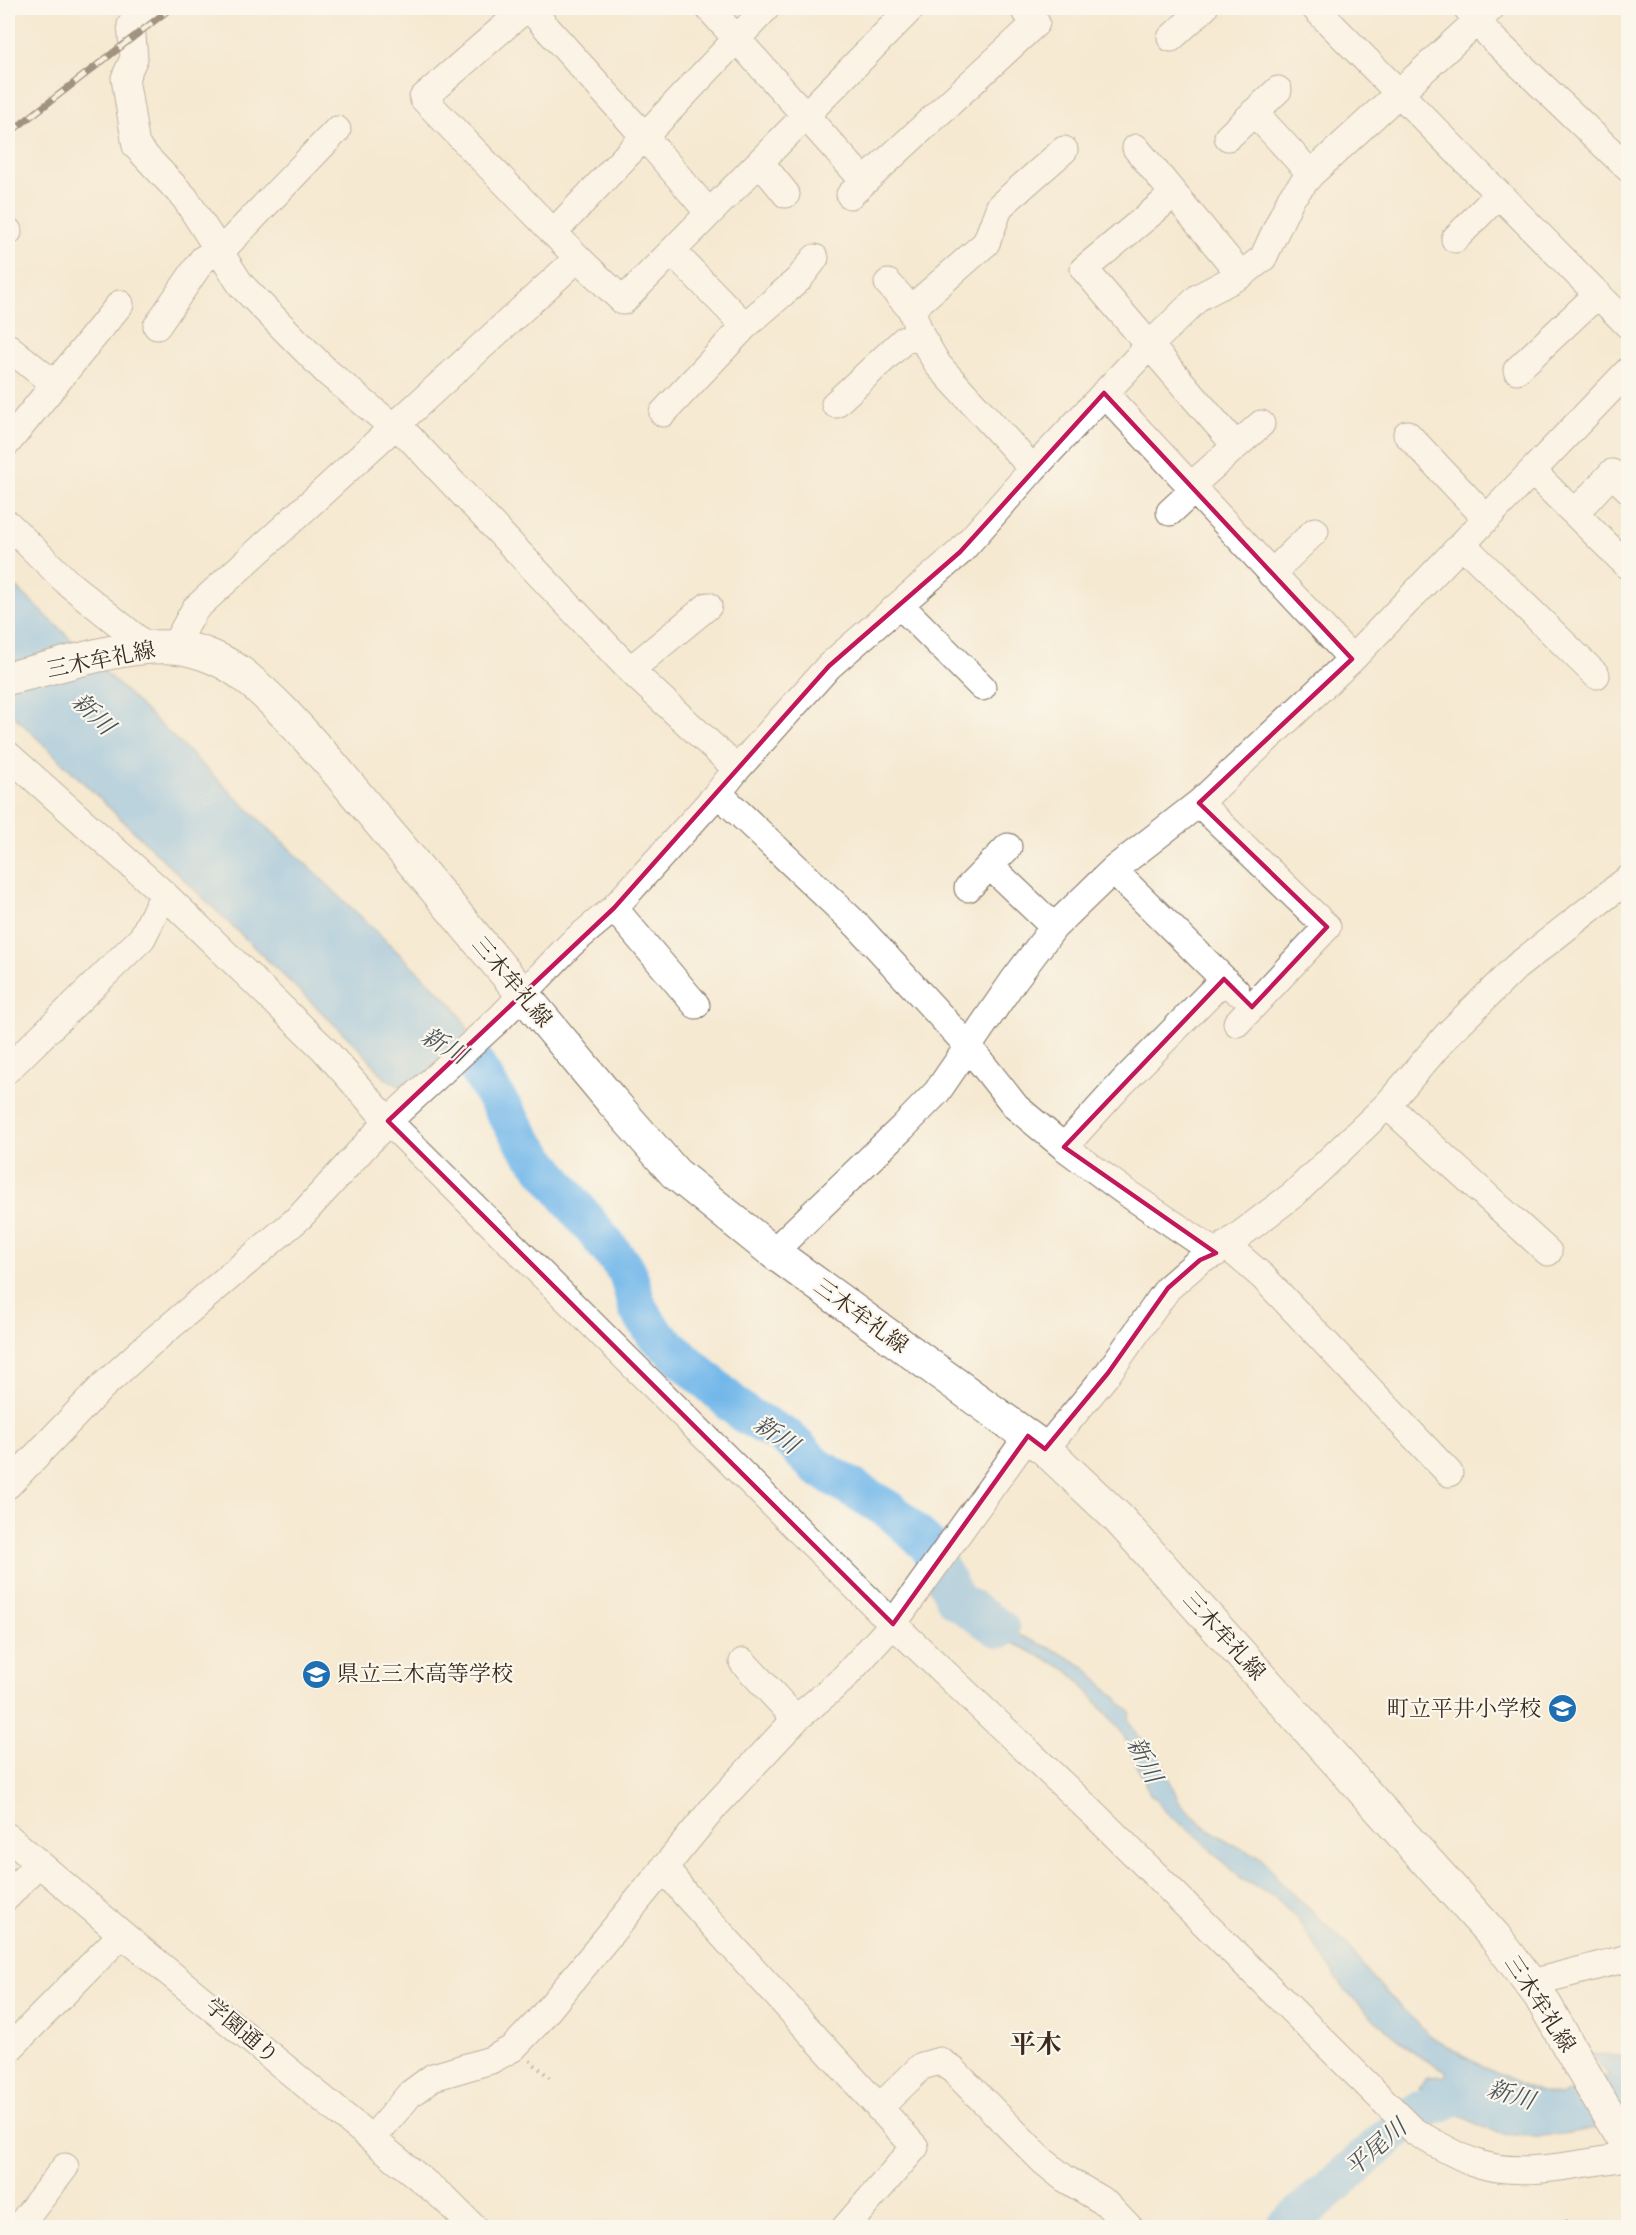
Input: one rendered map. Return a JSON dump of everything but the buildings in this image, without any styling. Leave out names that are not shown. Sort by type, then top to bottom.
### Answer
[{"type":"main road","name":"三木牟礼線","points":[[8,678],[112,653],[162,648],[222,661],[248,678],[286,715],[338,774],[675,1173],[773,1252],[1037,1442],[1118,1518],[1495,1937],[1535,1989],[1629,2146]]},
{"type":"street","points":[[146,8],[131,24],[134,58],[125,78],[136,146],[185,198],[241,285],[327,372],[392,426],[408,436],[630,670],[736,769]]},
{"type":"street","points":[[709,213],[644,136],[527,8],[423,98],[578,258],[623,301],[911,8]]},
{"type":"street","points":[[710,8],[805,116],[857,188],[1036,22],[1023,8]]},
{"type":"street","points":[[554,233],[765,8]]},
{"type":"street","points":[[1315,8],[1629,325]]},
{"type":"street","points":[[1171,38],[1193,11]]},
{"type":"street","points":[[8,1485],[102,1387],[300,1217],[388,1121],[500,1018],[571,945],[614,908],[829,666],[960,552],[1104,393],[1199,297],[1241,275],[1263,258],[1291,198],[1311,174],[1399,92],[1478,12],[1490,36],[1629,168]]},
{"type":"street","points":[[1228,137],[1278,90]]},
{"type":"street","points":[[1254,112],[1311,174]]},
{"type":"street","points":[[157,326],[203,259],[220,252],[337,130]]},
{"type":"street","points":[[1136,148],[1241,275]]},
{"type":"street","points":[[912,309],[993,250],[1000,206],[1064,150]]},
{"type":"street","points":[[760,162],[786,194]]},
{"type":"street","points":[[1455,239],[1499,194]]},
{"type":"street","points":[[1174,195],[1084,269],[1236,446]]},
{"type":"street","points":[[672,251],[745,326]]},
{"type":"street","points":[[8,524],[68,583],[162,648],[195,609],[392,426],[578,258]]},
{"type":"street","points":[[663,412],[745,326],[799,279],[815,258]]},
{"type":"street","points":[[888,283],[912,309],[921,336],[938,365],[1033,469]]},
{"type":"street","points":[[1517,370],[1598,294]]},
{"type":"street","points":[[8,442],[120,304]]},
{"type":"street","points":[[835,404],[904,340],[921,336]]},
{"type":"street","points":[[8,347],[54,384]]},
{"type":"street","points":[[773,1252],[937,1092],[1014,980],[1054,927],[1113,870],[1199,803],[1352,659],[1629,372]]},
{"type":"street","points":[[1104,393],[1194,487],[1261,574],[1352,659]]},
{"type":"street","points":[[1170,512],[1261,424]]},
{"type":"street","points":[[1407,434],[1487,519]]},
{"type":"street","points":[[1533,472],[1629,566]]},
{"type":"street","points":[[1575,513],[1611,473],[1629,489]]},
{"type":"street","points":[[1261,574],[1315,531]]},
{"type":"street","points":[[1462,545],[1596,675]]},
{"type":"street","points":[[900,605],[982,687]]},
{"type":"street","points":[[630,670],[708,606]]},
{"type":"street","points":[[8,755],[164,894],[323,1047],[388,1121],[898,1617],[1415,2132],[1475,2162],[1515,2169],[1551,2169],[1629,2157]]},
{"type":"street","points":[[718,793],[858,926],[968,1046],[1016,1107],[1064,1147],[1124,1191],[1263,1276],[1449,1473]]},
{"type":"street","points":[[1113,870],[1224,979],[1245,1015],[1327,927],[1199,803]]},
{"type":"street","points":[[968,888],[999,856],[1054,927]]},
{"type":"street","points":[[372,2139],[410,2094],[433,2078],[491,2060],[513,2048],[537,2023],[715,1806],[796,1719],[842,1680],[898,1617],[980,1503],[1037,1442],[1108,1373],[1168,1288],[1200,1260],[1221,1249],[1294,1194],[1387,1105],[1448,1034],[1516,967],[1629,879]]},
{"type":"street","points":[[8,1069],[142,938],[164,894]]},
{"type":"street","points":[[614,908],[696,1005]]},
{"type":"street","points":[[1064,1147],[1122,1083],[1224,979]]},
{"type":"street","points":[[1387,1105],[1548,1252]]},
{"type":"street","points":[[743,1662],[796,1719]]},
{"type":"street","name":"学園通り","points":[[8,1837],[122,1935],[445,2199],[474,2228]]},
{"type":"street","points":[[8,1896],[39,1863]]},
{"type":"street","points":[[664,1867],[685,1894],[915,2147],[845,2228]]},
{"type":"street","points":[[8,2050],[122,1935]]},
{"type":"street","points":[[1535,1989],[1629,1958]]},
{"type":"street","points":[[879,2108],[922,2066],[940,2061],[953,2070],[1042,2161],[1064,2178],[1106,2203],[1130,2228]]},
{"type":"street","points":[[18,2228],[65,2167]]},
{"type":"path","points":[[1557,2228],[1565,2220],[1573,2228]]},
{"type":"highlighted area","points":[[1104,393],[1352,659],[1199,803],[1327,927],[1252,1007],[1224,979],[1064,1147],[1216,1253],[1200,1260],[1168,1288],[1108,1373],[1045,1449],[1028,1436],[893,1624],[388,1121],[614,908],[829,666],[960,552]]},
{"type":"water","points":[[8,579],[455,1007],[468,1030],[421,1098],[385,1078],[363,1052],[8,710]]},
{"type":"water","points":[[955,1598],[1014,1633],[1056,1651],[1085,1667],[1130,1712],[1129,1720],[1137,1736],[1152,1745],[1163,1764],[1179,1802],[1205,1827],[1236,1846],[1262,1857],[1279,1881],[1347,1944],[1365,1969],[1394,2001],[1432,2037],[1470,2060],[1537,2091],[1560,2096],[1609,2076],[1592,2054],[1628,2057],[1628,2122],[1542,2136],[1508,2134],[1472,2122],[1419,2088],[1427,2077],[1446,2076],[1447,2071],[1422,2058],[1371,2017],[1342,1986],[1299,1921],[1276,1898],[1241,1879],[1193,1833],[1170,1816],[1150,1794],[1123,1734],[1082,1684],[1066,1669],[1013,1643],[995,1631],[959,1606]]},
{"type":"waterway","name":"新川","points":[[429,1036],[469,1055],[526,1145],[627,1271],[638,1309],[655,1334],[744,1414],[789,1439],[816,1466],[892,1512],[928,1545],[956,1600],[1000,1629]]},
{"type":"waterway","name":"平尾川","points":[[1285,2228],[1417,2112],[1479,2087]]},
{"type":"railway","points":[[8,134],[171,8]]},
{"type":"place","name":"県立三木高等学校","points":[[316,1674]]},
{"type":"place","name":"町立平井小学校","points":[[1562,1709]]},
{"type":"district","name":"平木","points":[[1036,2045]]}]
